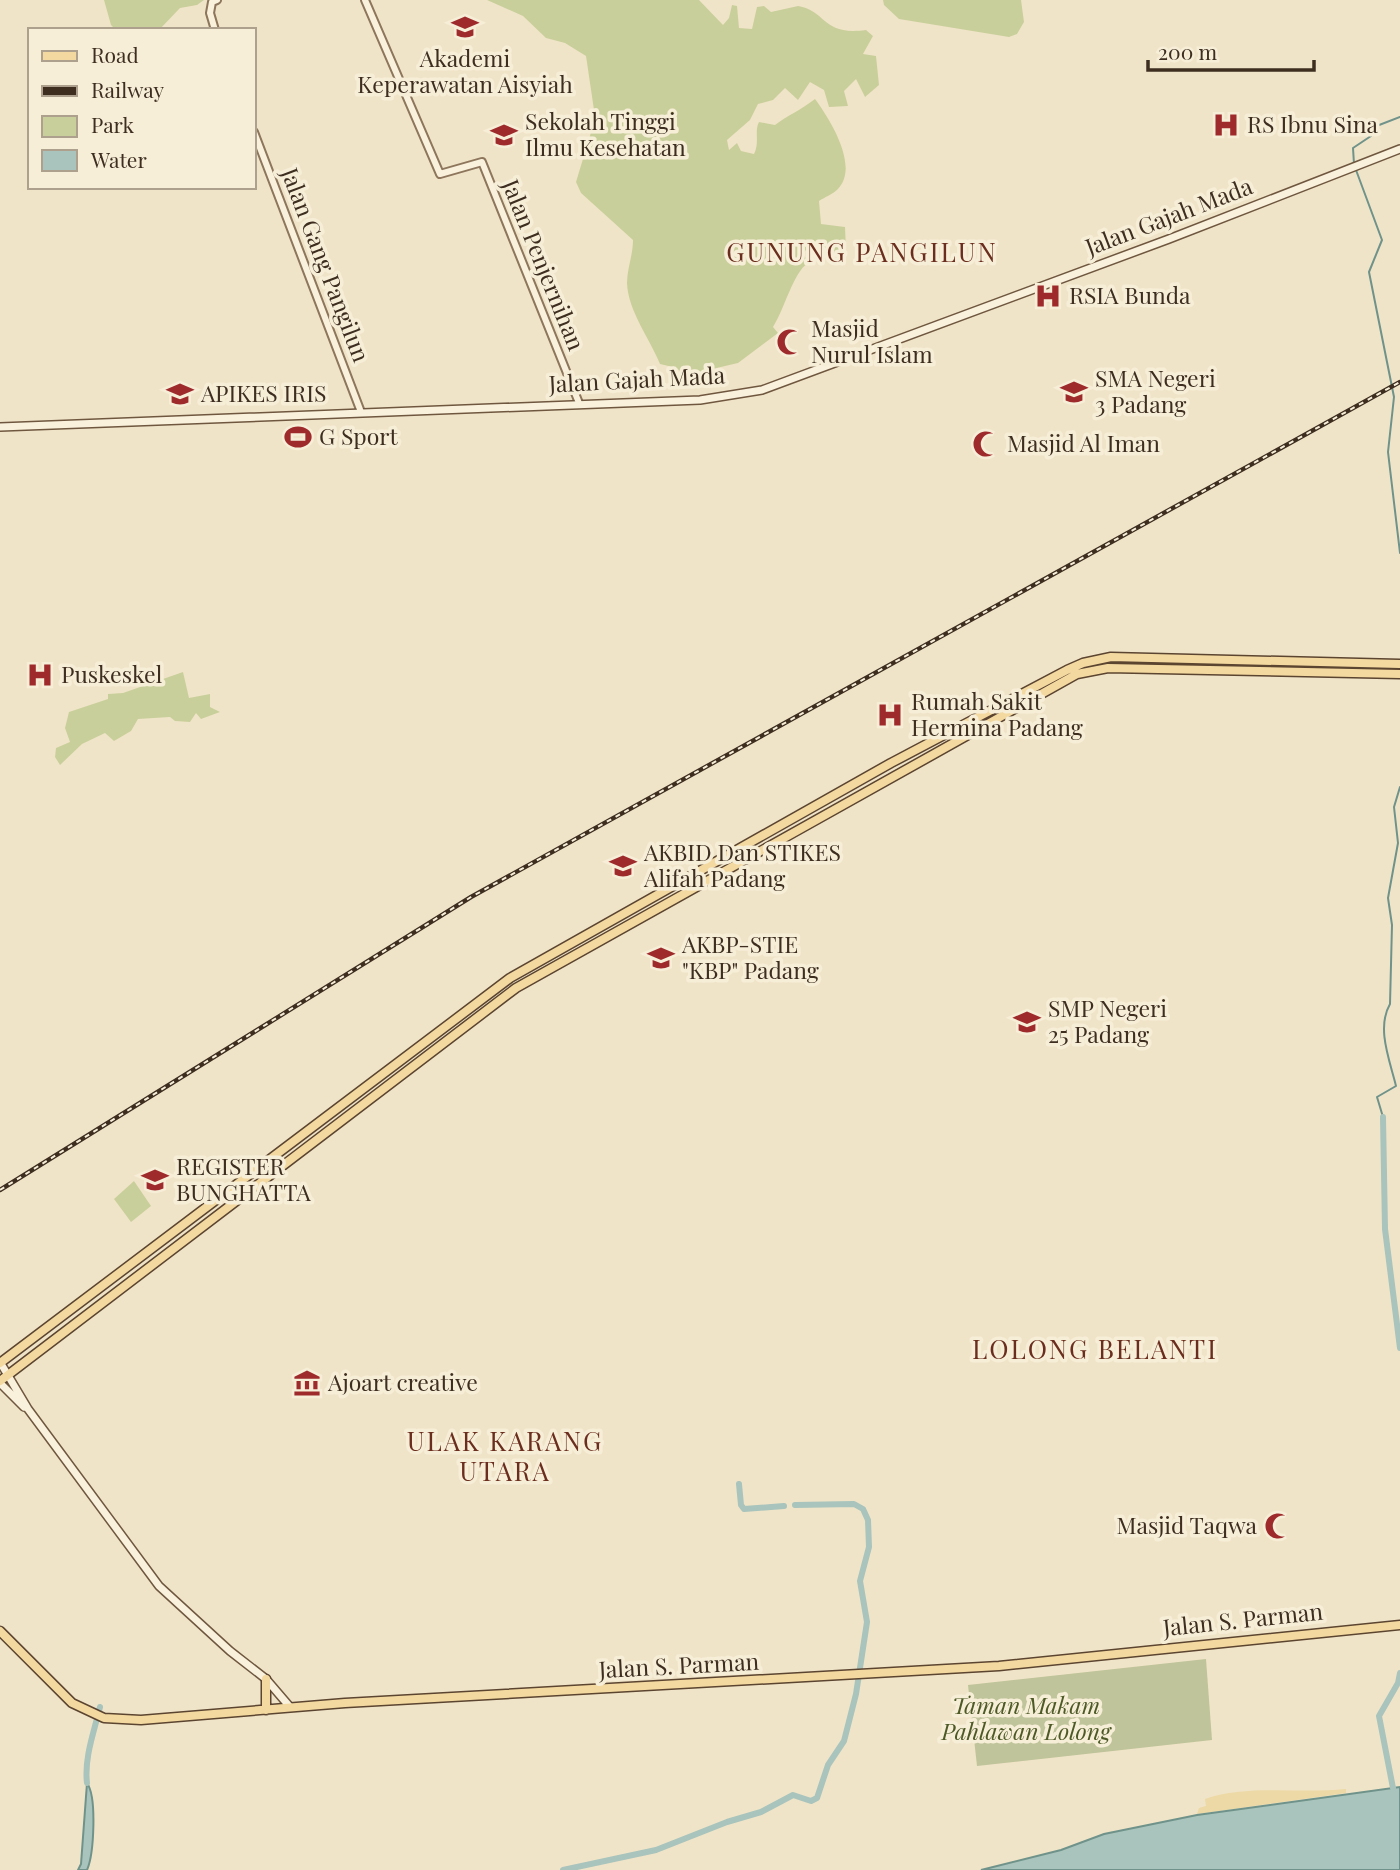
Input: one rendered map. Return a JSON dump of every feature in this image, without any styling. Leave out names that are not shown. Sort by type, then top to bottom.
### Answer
[{"type":"main road","name":"Jalan Gajah Mada","points":[[0,427],[700,400],[779,385],[1400,149]]},
{"type":"main road","points":[[28,1409],[0,1382],[8,1374],[322,1134],[516,988],[759,846],[859,782],[1083,663],[1111,657],[1400,664]]},
{"type":"main road","points":[[1250,661],[1250,671]]},
{"type":"main road","points":[[782,831],[1088,670],[1108,668],[1400,674]]},
{"type":"main road","points":[[859,782],[864,790]]},
{"type":"main road","points":[[290,1707],[266,1679],[222,1644],[159,1586],[28,1409],[0,1362],[178,1231],[510,978],[759,846]]},
{"type":"main road","points":[[315,1124],[322,1134]]},
{"type":"main road","name":"Jalan S. Parman","points":[[0,1631],[59,1692],[92,1714],[104,1718],[141,1720],[290,1707],[999,1666],[1396,1625]]},
{"type":"main road","points":[[266,1679],[266,1710]]},
{"type":"street","name":"Jalan Penjernihan","points":[[365,0],[440,174],[482,162],[579,403]]},
{"type":"street","points":[[214,28],[210,13],[215,1]]},
{"type":"street","name":"Jalan Gang Pangilun","points":[[256,137],[361,412]]},
{"type":"green space","points":[[104,0],[204,0],[197,5],[180,8],[161,28],[114,28]]},
{"type":"green space","points":[[487,0],[699,0],[723,25],[729,18],[732,5],[737,6],[739,28],[752,29],[757,7],[764,6],[771,12],[798,6],[815,13],[833,26],[852,31],[866,30],[873,36],[863,54],[876,56],[879,85],[865,97],[856,79],[844,91],[848,106],[829,107],[824,90],[810,82],[798,100],[785,88],[773,100],[758,104],[750,120],[727,140],[729,150],[737,143],[741,151],[754,154],[759,122],[775,125],[815,99],[828,118],[844,155],[844,179],[836,191],[819,201],[821,224],[845,227],[846,250],[827,255],[814,242],[803,253],[808,263],[793,283],[773,327],[778,333],[738,363],[708,370],[698,379],[689,382],[677,368],[660,364],[635,314],[628,293],[627,278],[633,240],[581,193],[576,182],[592,129],[594,110],[586,56],[565,43],[546,38],[523,16]]},
{"type":"green space","points":[[883,0],[1021,0],[1024,22],[1017,34],[1009,37],[899,19],[884,5]]},
{"type":"green space","points":[[183,672],[189,698],[210,694],[210,707],[220,712],[201,719],[196,713],[190,722],[175,721],[170,717],[138,719],[131,731],[114,741],[105,733],[82,744],[60,765],[55,757],[56,748],[70,742],[65,728],[69,712],[108,699],[108,694],[123,693]]},
{"type":"green space","points":[[134,1181],[151,1206],[131,1222],[114,1199]]},
{"type":"green space","name":"Taman Makam Pahlawan Lolong","points":[[1206,1659],[1212,1740],[977,1766],[968,1685]]},
{"type":"sand","points":[[1346,1789],[1346,1793],[1197,1814],[1199,1808],[1206,1806],[1205,1799],[1221,1794]]},
{"type":"water","points":[[87,1783],[92,1800],[93,1839],[87,1870],[78,1870],[81,1864]]},
{"type":"water","points":[[1400,1787],[1400,1870],[981,1870],[1061,1850],[1104,1834],[1197,1815]]},
{"type":"waterway","points":[[1354,164],[1353,148],[1371,136],[1374,127],[1400,117]]},
{"type":"waterway","points":[[1356,170],[1382,240],[1369,272],[1394,397],[1388,452],[1400,553]]},
{"type":"waterway","points":[[1383,1117],[1377,1097],[1396,1086],[1386,1045],[1384,1023],[1390,1004],[1392,925],[1388,898],[1398,843],[1394,807],[1400,787]]},
{"type":"waterway","points":[[1383,1117],[1385,1229],[1400,1348]]},
{"type":"waterway","points":[[739,1484],[741,1505],[744,1509],[784,1506]]},
{"type":"waterway","points":[[563,1870],[656,1850],[727,1822],[761,1812],[793,1795],[811,1801],[817,1798],[828,1765],[844,1741],[856,1694],[867,1622],[860,1581],[869,1547],[868,1520],[863,1509],[854,1504],[795,1505]]},
{"type":"waterway","points":[[1393,1788],[1379,1716],[1398,1683],[1400,1673]]},
{"type":"waterway","points":[[87,1783],[88,1755],[100,1707]]},
{"type":"railway","points":[[0,1190],[471,897],[1400,382]]},
{"type":"place","name":"Akademi Keperawatan Aisyiah","points":[[465,27]]},
{"type":"place","name":"RS Ibnu Sina","points":[[1226,125]]},
{"type":"place","name":"Sekolah Tinggi Ilmu Kesehatan","points":[[504,135]]},
{"type":"place","name":"RSIA Bunda","points":[[1048,296]]},
{"type":"place","name":"Masjid Nurul Islam","points":[[790,342]]},
{"type":"place","name":"SMA Negeri 3 Padang","points":[[1074,392]]},
{"type":"place","name":"APIKES IRIS","points":[[180,394]]},
{"type":"place","name":"G Sport","points":[[298,437]]},
{"type":"place","name":"Masjid Al Iman","points":[[986,444]]},
{"type":"place","name":"Puskeskel","points":[[40,675]]},
{"type":"place","name":"Rumah Sakit Hermina Padang","points":[[890,715]]},
{"type":"place","name":"AKBID Dan STIKES Alifah Padang","points":[[623,866]]},
{"type":"place","name":"AKBP-STIE \"KBP\" Padang","points":[[661,958]]},
{"type":"place","name":"SMP Negeri 25 Padang","points":[[1027,1022]]},
{"type":"place","name":"REGISTER BUNGHATTA","points":[[155,1180]]},
{"type":"place","name":"Ajoart creative","points":[[307,1383]]},
{"type":"place","name":"Masjid Taqwa","points":[[1278,1526]]},
{"type":"district","name":"GUNUNG PANGILUN","points":[[862,253]]},
{"type":"district","name":"LOLONG BELANTI","points":[[1095,1350]]},
{"type":"district","name":"ULAK KARANG UTARA","points":[[505,1457]]}]
